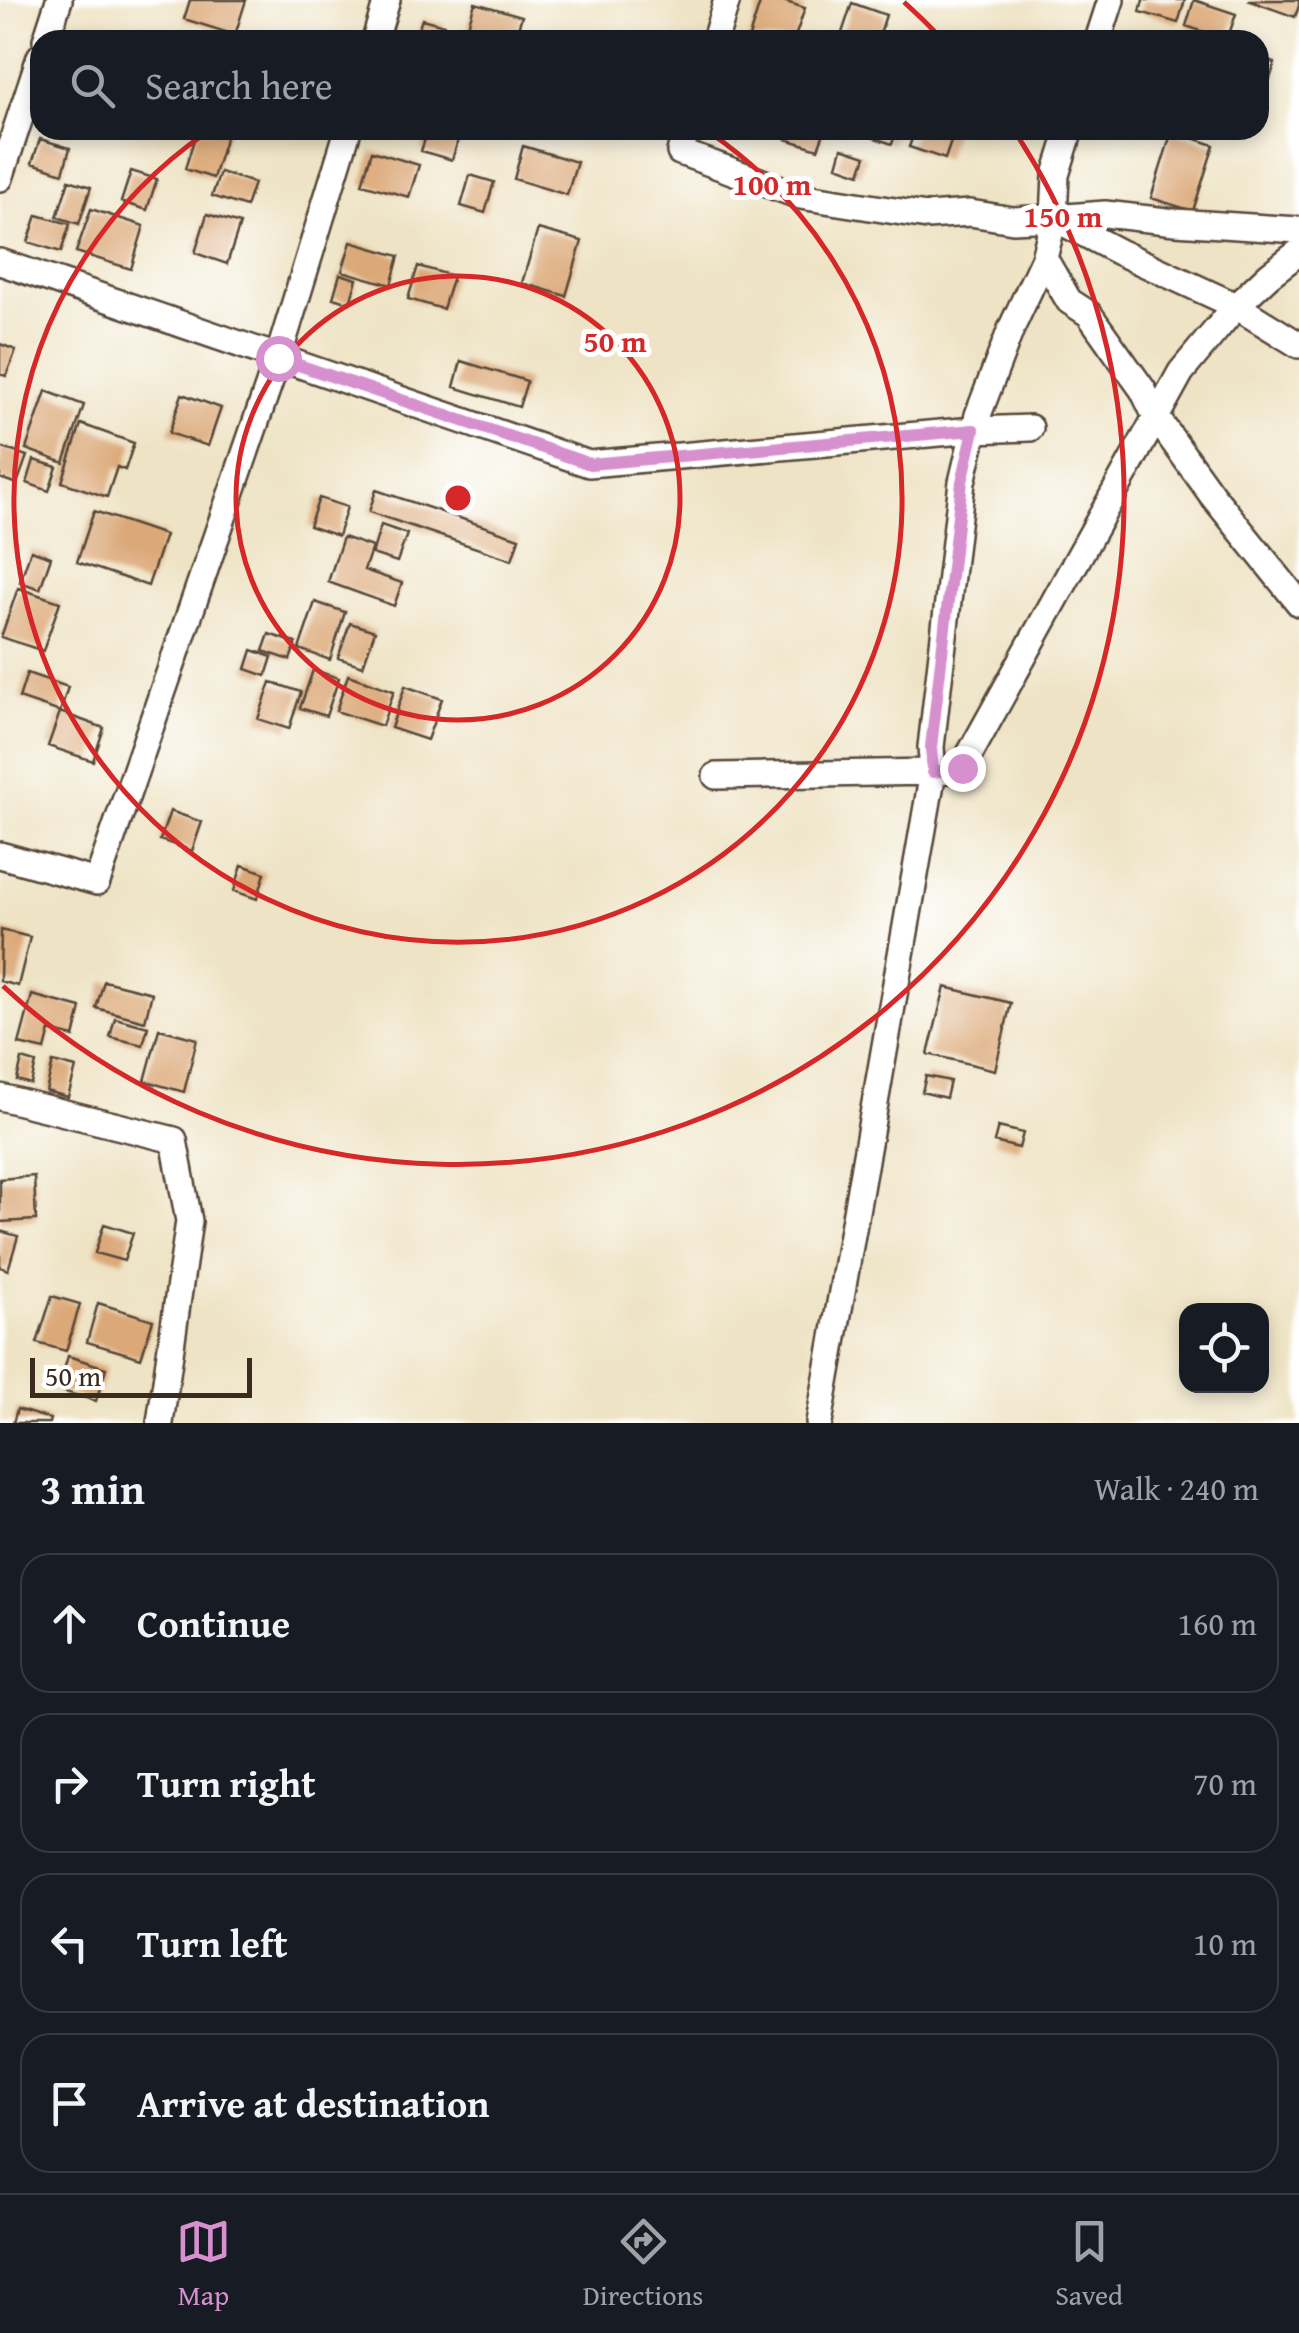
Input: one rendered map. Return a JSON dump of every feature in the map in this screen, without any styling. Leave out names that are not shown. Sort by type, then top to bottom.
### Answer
[{"type":"street","points":[[49,30],[59,0]]},
{"type":"street","points":[[378,30],[387,0]]},
{"type":"street","points":[[718,30],[728,0]]},
{"type":"street","points":[[1101,30],[1110,0]]},
{"type":"street","points":[[0,178],[30,87]]},
{"type":"street","points":[[0,854],[97,882],[278,358],[345,140]]},
{"type":"street","points":[[683,140],[680,152],[800,196],[927,216],[970,213],[1013,220],[1105,214],[1299,230]]},
{"type":"street","points":[[818,1423],[933,772],[931,747],[962,482],[974,430],[1010,329],[1044,258],[1054,218],[1056,174],[1067,140]]},
{"type":"street","points":[[1054,218],[1236,306],[1299,344]]},
{"type":"street","points":[[716,776],[933,772],[962,768],[1181,372],[1236,306],[1299,252]]},
{"type":"street","points":[[1044,258],[1069,302],[1089,314],[1212,495],[1299,603]]},
{"type":"street","points":[[0,262],[590,464],[1030,428]]},
{"type":"street","points":[[0,1097],[174,1140],[189,1221],[160,1423]]},
{"type":"building","points":[[190,0],[246,0],[237,30],[219,30],[184,19]]},
{"type":"building","points":[[761,0],[780,0],[805,8],[797,30],[751,30]]},
{"type":"building","points":[[1143,0],[1185,0],[1178,23],[1140,12]]},
{"type":"building","points":[[1194,0],[1236,14],[1230,30],[1186,26]]},
{"type":"building","points":[[1248,0],[1299,0],[1299,6],[1295,17]]},
{"type":"building","points":[[475,3],[522,16],[517,30],[467,29]]},
{"type":"building","points":[[852,3],[886,15],[881,30],[843,30]]},
{"type":"building","points":[[422,19],[444,25],[442,30],[418,30]]},
{"type":"building","points":[[1269,61],[1275,63],[1269,82]]},
{"type":"building","points":[[40,140],[70,148],[63,173],[32,163]]},
{"type":"building","points":[[194,140],[225,140],[213,178],[185,169]]},
{"type":"building","points":[[425,140],[458,140],[452,160],[421,151]]},
{"type":"building","points":[[789,140],[821,140],[818,149]]},
{"type":"building","points":[[911,140],[952,140],[945,159],[909,147]]},
{"type":"building","points":[[1169,140],[1199,140],[1214,145],[1193,211],[1151,198]]},
{"type":"building","points":[[523,146],[577,162],[567,195],[514,179]]},
{"type":"building","points":[[842,148],[866,156],[860,174],[837,166]]},
{"type":"building","points":[[372,151],[419,165],[409,197],[362,184]]},
{"type":"building","points":[[131,171],[157,179],[147,210],[121,202]]},
{"type":"building","points":[[220,172],[254,183],[246,207],[212,196]]},
{"type":"building","points":[[470,175],[494,182],[485,213],[461,206]]},
{"type":"building","points":[[69,180],[91,187],[79,224],[57,217]]},
{"type":"building","points":[[91,209],[144,226],[131,269],[76,252]]},
{"type":"building","points":[[207,214],[240,224],[227,264],[195,253]]},
{"type":"building","points":[[37,215],[70,224],[61,252],[28,242]]},
{"type":"building","points":[[538,229],[582,241],[566,296],[522,283]]},
{"type":"building","points":[[351,242],[399,256],[391,285],[342,271]]},
{"type":"building","points":[[418,266],[453,276],[443,309],[408,299]]},
{"type":"building","points":[[340,274],[357,279],[350,303],[333,298]]},
{"type":"building","points":[[0,344],[16,350],[6,376],[0,374]]},
{"type":"building","points":[[461,361],[527,381],[519,407],[454,387]]},
{"type":"building","points":[[46,391],[84,405],[64,463],[26,449]]},
{"type":"building","points":[[182,394],[221,408],[208,446],[169,433]]},
{"type":"building","points":[[81,424],[134,443],[125,470],[117,467],[107,497],[62,482]]},
{"type":"building","points":[[0,447],[27,456],[17,484],[0,478]]},
{"type":"building","points":[[34,460],[57,467],[49,491],[27,483]]},
{"type":"building","points":[[376,490],[519,538],[512,560],[369,512]]},
{"type":"building","points":[[319,498],[347,507],[338,536],[309,526]]},
{"type":"building","points":[[94,511],[165,535],[148,586],[77,562]]},
{"type":"building","points":[[381,525],[407,534],[397,562],[372,554]]},
{"type":"building","points":[[343,537],[372,547],[364,570],[402,583],[394,606],[328,582]]},
{"type":"building","points":[[31,550],[51,557],[40,589],[20,582]]},
{"type":"building","points":[[18,588],[60,602],[43,651],[1,637]]},
{"type":"building","points":[[315,602],[345,612],[330,660],[299,649]]},
{"type":"building","points":[[350,623],[375,631],[363,666],[338,658]]},
{"type":"building","points":[[269,634],[296,643],[290,660],[263,651]]},
{"type":"building","points":[[252,650],[272,657],[266,676],[246,669]]},
{"type":"building","points":[[313,670],[339,678],[326,716],[300,708]]},
{"type":"building","points":[[27,673],[68,687],[60,712],[19,698]]},
{"type":"building","points":[[348,675],[394,691],[382,726],[336,711]]},
{"type":"building","points":[[271,682],[301,692],[289,729],[258,719]]},
{"type":"building","points":[[405,686],[442,699],[427,740],[391,728]]},
{"type":"building","points":[[60,712],[104,728],[93,761],[48,746]]},
{"type":"building","points":[[170,811],[202,822],[192,851],[160,840]]},
{"type":"building","points":[[242,865],[265,873],[257,899],[234,891]]},
{"type":"building","points":[[1,930],[30,937],[18,986],[0,981]]},
{"type":"building","points":[[104,981],[152,993],[145,1021],[96,1008]]},
{"type":"building","points":[[945,987],[1011,1003],[995,1070],[928,1054]]},
{"type":"building","points":[[32,995],[81,1008],[74,1037],[50,1031],[45,1050],[19,1044]]},
{"type":"building","points":[[115,1018],[148,1027],[143,1045],[110,1037]]},
{"type":"building","points":[[159,1029],[197,1039],[184,1092],[145,1081]]},
{"type":"building","points":[[22,1059],[36,1063],[31,1084],[17,1080]]},
{"type":"building","points":[[53,1062],[76,1068],[68,1097],[46,1091]]},
{"type":"building","points":[[926,1076],[950,1081],[946,1098],[922,1092]]},
{"type":"building","points":[[998,1127],[1023,1133],[1019,1148],[994,1142]]},
{"type":"building","points":[[34,1176],[36,1220],[0,1222],[0,1179]]},
{"type":"building","points":[[104,1224],[133,1233],[124,1261],[95,1253]]},
{"type":"building","points":[[0,1231],[18,1236],[8,1270],[0,1267]]},
{"type":"building","points":[[52,1296],[80,1304],[66,1351],[37,1343]]},
{"type":"building","points":[[98,1303],[153,1320],[141,1358],[87,1342]]},
{"type":"building","points":[[68,1356],[106,1368],[96,1401],[58,1390]]},
{"type":"building","points":[[17,1409],[50,1419],[49,1423],[13,1423]]},
{"type":"route","points":[[278,358],[590,464],[974,430],[962,482],[931,747],[933,772],[962,768]]}]
